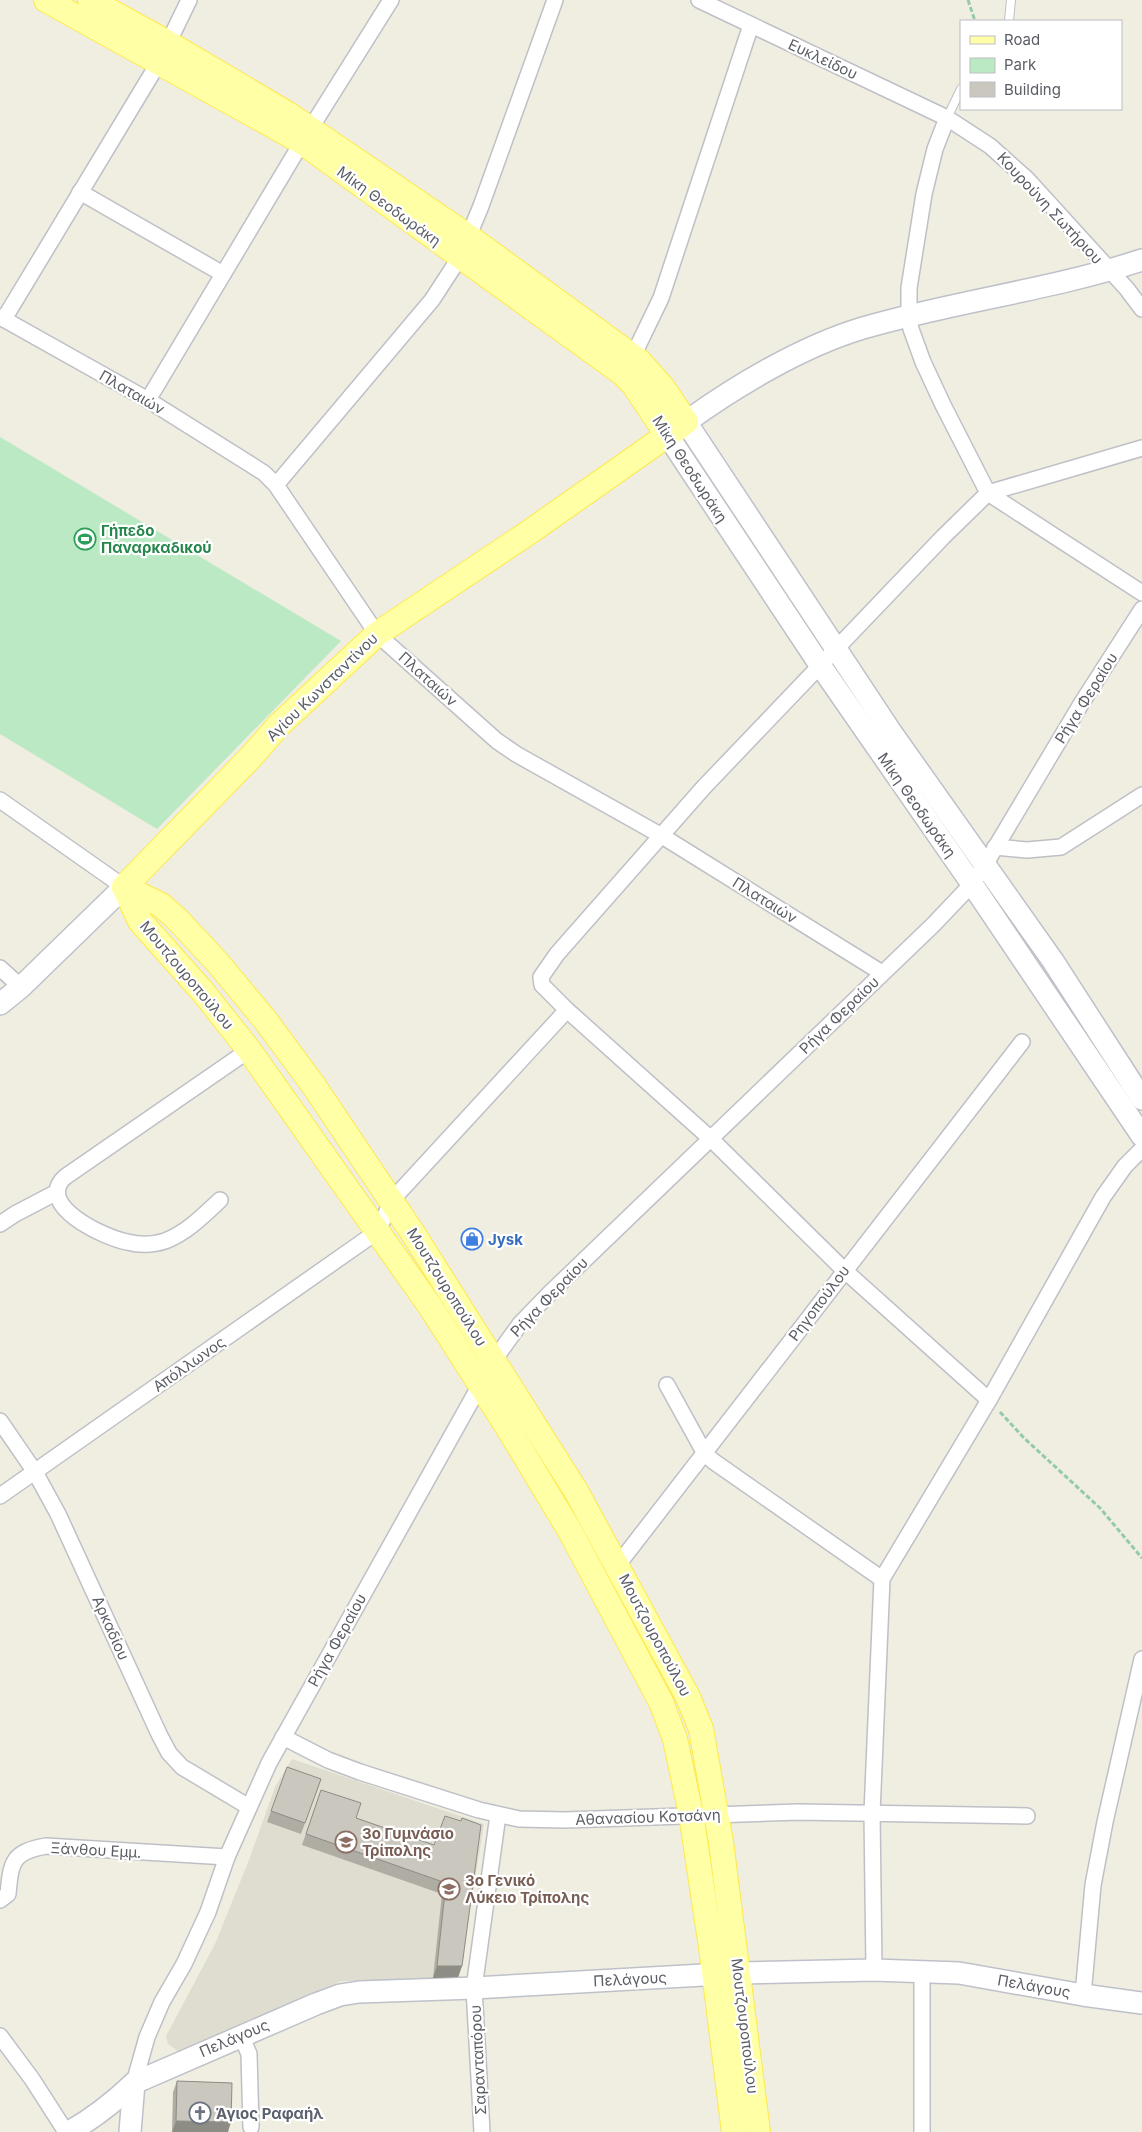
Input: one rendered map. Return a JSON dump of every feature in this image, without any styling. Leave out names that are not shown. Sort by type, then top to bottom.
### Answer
[{"type":"main road","name":"Μίκη Θεοδωράκη","points":[[46,0],[164,53]]},
{"type":"main road","name":"Μίκη Θεοδωράκη","points":[[90,0],[164,53],[307,136],[464,247],[633,356],[652,374],[686,422]]},
{"type":"main road","name":"Μίκη Θεοδωράκη","points":[[464,247],[622,373],[634,385],[668,436]]},
{"type":"main road","name":"Αγίου Κωνσταντίνου","points":[[124,887],[249,759],[279,724],[376,634],[686,422]]},
{"type":"main road","name":"Μουτζουροπούλου","points":[[124,887],[140,921],[203,992],[249,1050],[378,1231],[481,1385],[570,1531],[661,1702],[675,1739],[691,1814],[734,2132]]},
{"type":"main road","name":"Μουτζουροπούλου","points":[[124,887],[161,905],[177,919],[218,963],[266,1021],[308,1078],[392,1200],[576,1491],[684,1689],[699,1721],[708,1761],[739,1973],[758,2132]]},
{"type":"street","points":[[2,318],[164,53],[189,0]]},
{"type":"street","points":[[148,400],[391,0]]},
{"type":"street","points":[[276,484],[432,300],[464,247],[555,0]]},
{"type":"street","name":"Ευκλείδου","points":[[699,0],[947,118]]},
{"type":"street","points":[[633,356],[661,298],[751,25]]},
{"type":"street","points":[[947,118],[936,148],[924,194],[909,288],[911,329],[923,362],[943,406],[988,493],[1142,593]]},
{"type":"street","name":"Κουρούνη Σωτήριου","points":[[947,118],[977,136],[1006,159],[1142,309]]},
{"type":"street","points":[[80,192],[223,274]]},
{"type":"street","points":[[686,422],[765,372],[823,344],[862,329],[909,316],[1026,292],[1109,271],[1142,260]]},
{"type":"street","name":"Πλαταιών","points":[[2,318],[148,400],[247,460],[276,484],[376,634],[497,741],[516,754],[662,836],[882,973]]},
{"type":"street","name":"Μίκη Θεοδωράκη","points":[[686,422],[891,732],[990,856],[1053,961],[1142,1099]]},
{"type":"street","name":"Μίκη Θεοδωράκη","points":[[668,436],[820,665],[972,884],[1142,1136]]},
{"type":"street","points":[[989,1400],[844,1270],[711,1139],[567,1010],[542,985],[541,976],[557,954],[704,787],[988,493],[1142,448]]},
{"type":"street","name":"Ρήγα Φεραίου","points":[[68,2132],[88,2122],[111,2105],[134,2082],[147,2036],[162,2002],[184,1964],[208,1912],[227,1857],[264,1772],[494,1360],[520,1324],[542,1301],[933,925],[972,884],[1081,704],[1142,609]]},
{"type":"street","points":[[990,856],[1027,850],[1061,848],[1142,795]]},
{"type":"street","points":[[0,800],[124,887]]},
{"type":"street","name":"Αγίου Κωνσταντίνου","points":[[0,1004],[21,987],[124,887]]},
{"type":"street","points":[[0,968],[21,987]]},
{"type":"street","points":[[378,1231],[392,1200],[567,1010]]},
{"type":"street","name":"Ρηγοπούλου","points":[[617,1566],[1022,1042]]},
{"type":"street","points":[[220,1200],[196,1223],[180,1234],[164,1242],[144,1244],[125,1242],[83,1224],[63,1207],[57,1192],[60,1181],[65,1177],[249,1050]]},
{"type":"street","points":[[874,1970],[872,1813],[882,1579],[989,1400],[1103,1197],[1125,1166],[1142,1149]]},
{"type":"street","points":[[0,1224],[57,1192]]},
{"type":"street","name":"Απόλλωνος","points":[[0,1496],[378,1231]]},
{"type":"street","points":[[667,1385],[705,1454],[882,1579]]},
{"type":"street","name":"Αρκαδίου","points":[[0,1421],[35,1472],[58,1514],[169,1753],[182,1767],[249,1807]]},
{"type":"street","points":[[1083,1995],[1093,1884],[1142,1659]]},
{"type":"street","name":"Αθανασίου Κοτσάνη","points":[[283,1737],[313,1753],[360,1772],[498,1815],[535,1820],[798,1812],[1027,1816]]},
{"type":"street","name":"Σαρανταπόρου","points":[[482,2132],[474,1988],[498,1815]]},
{"type":"street","name":"Ξάνθου Εμμ.","points":[[0,1900],[8,1894],[10,1871],[15,1860],[29,1849],[46,1846],[227,1857]]},
{"type":"street","name":"Πελάγους","points":[[134,2082],[241,2035],[340,1995],[359,1992],[474,1988],[714,1974],[874,1970],[922,1971],[982,1977],[1083,1995],[1142,2003]]},
{"type":"street","points":[[922,1971],[922,2132]]},
{"type":"street","points":[[241,2035],[249,2054],[251,2127]]},
{"type":"street","points":[[0,2036],[68,2132]]},
{"type":"street","points":[[130,2132],[134,2082]]},
{"type":"lane","points":[[1009,20],[1011,0]]},
{"type":"lane","points":[[947,118],[960,91]]},
{"type":"path","points":[[968,0],[976,20]]},
{"type":"path","points":[[989,1400],[1024,1438],[1100,1508],[1142,1558]]},
{"type":"shaded area","points":[[292,1759],[484,1824],[459,1979],[341,1981],[179,2052],[168,2044],[166,2036],[215,1944],[249,1860],[275,1787]]},
{"type":"green space","name":"Γήπεδο Παναρκαδικού","points":[[0,437],[341,641],[157,829],[0,734]]},
{"type":"building","points":[[287,1767],[321,1779],[305,1823],[271,1811]]},
{"type":"building","points":[[321,1790],[361,1803],[356,1818],[434,1845],[445,1816],[461,1821],[462,1818],[481,1825],[462,1966],[437,1966],[446,1883],[306,1834]]},
{"type":"building","name":"Άγιος Ραφαήλ","points":[[177,2081],[232,2083],[231,2122],[176,2121]]},
{"type":"place","name":"Γήπεδο Παναρκαδικού","points":[[85,539]]},
{"type":"place","name":"Jysk","points":[[472,1239]]},
{"type":"place","name":"3ο Γυμνάσιο Τρίπολης","points":[[346,1842]]},
{"type":"place","name":"3ο Γενικό Λύκειο Τρίπολης","points":[[449,1889]]},
{"type":"place","name":"Άγιος Ραφαήλ","points":[[200,2113]]}]
